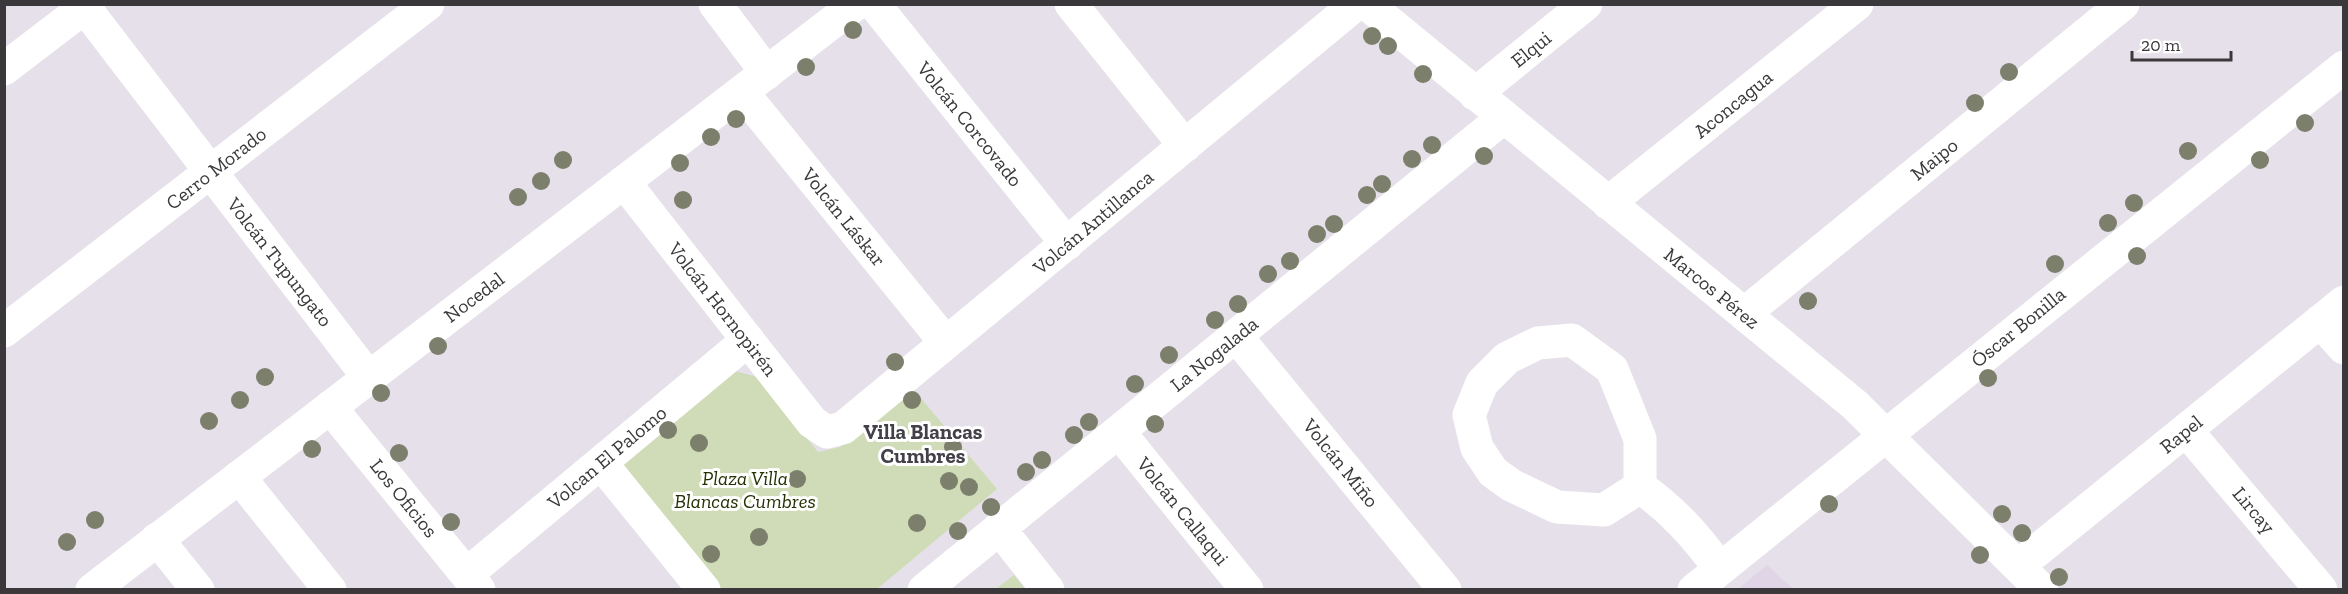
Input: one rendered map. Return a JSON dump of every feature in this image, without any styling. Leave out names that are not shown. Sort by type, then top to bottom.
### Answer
[{"type":"street","name":"Cerro Morado","points":[[4,331],[428,4]]},
{"type":"street","name":"Volcán Láskar","points":[[715,4],[754,82],[946,343]]},
{"type":"street","name":"Nocedal","points":[[92,590],[856,4]]},
{"type":"street","name":"Volcán Corcovado","points":[[874,4],[1067,243]]},
{"type":"street","points":[[1071,4],[1185,146]]},
{"type":"street","name":"Volcán Antillanca","points":[[826,432],[843,428],[1356,4]]},
{"type":"street","name":"Marcos Pérez","points":[[1366,4],[1886,433],[2042,590]]},
{"type":"street","name":"Elqui","points":[[1475,94],[1586,4]]},
{"type":"street","name":"Aconcagua","points":[[1608,203],[1857,4]]},
{"type":"street","name":"Maipo","points":[[1744,314],[2124,4]]},
{"type":"street","name":"Volcán Tupungato","points":[[85,6],[369,378]]},
{"type":"street","points":[[4,69],[85,6]]},
{"type":"street","name":"Óscar Bonilla","points":[[1694,590],[2343,67]]},
{"type":"street","name":"La Nogalada","points":[[924,590],[1504,117]]},
{"type":"street","name":"Volcán Hornopirén","points":[[624,182],[812,422],[826,432]]},
{"type":"street","points":[[2332,311],[2343,348]]},
{"type":"street","name":"Rapel","points":[[2018,566],[2332,311]]},
{"type":"street","name":"Volcán Miño","points":[[1236,336],[1429,584]]},
{"type":"street","name":"Volcan El Palomo","points":[[473,582],[601,463],[748,340]]},
{"type":"street","points":[[1572,340],[1612,369],[1640,439],[1640,487],[1604,510],[1557,507],[1511,485],[1494,472],[1476,448],[1469,415],[1482,383],[1507,358],[1538,343],[1572,340]]},
{"type":"street","name":"Los Oficios","points":[[330,407],[473,582]]},
{"type":"street","name":"Lircay","points":[[2186,430],[2321,590]]},
{"type":"street","name":"Volcán Callaqui","points":[[1119,432],[1247,590]]},
{"type":"street","points":[[601,463],[704,590]]},
{"type":"street","points":[[239,477],[330,590]]},
{"type":"street","points":[[1640,487],[1665,504],[1689,527],[1720,568]]},
{"type":"street","points":[[999,528],[1048,590]]},
{"type":"street","points":[[157,539],[198,590]]},
{"type":"shaded area","points":[[1767,565],[1793,589],[1738,589]]},
{"type":"green space","name":"Plaza Villa Blancas Cumbres","points":[[734,371],[758,377],[818,452],[840,447],[909,384],[997,489],[877,589],[722,589],[621,466]]},
{"type":"green space","points":[[1014,575],[1025,589],[996,589]]},
{"type":"district","name":"Villa Blancas Cumbres","points":[[923,443]]}]
